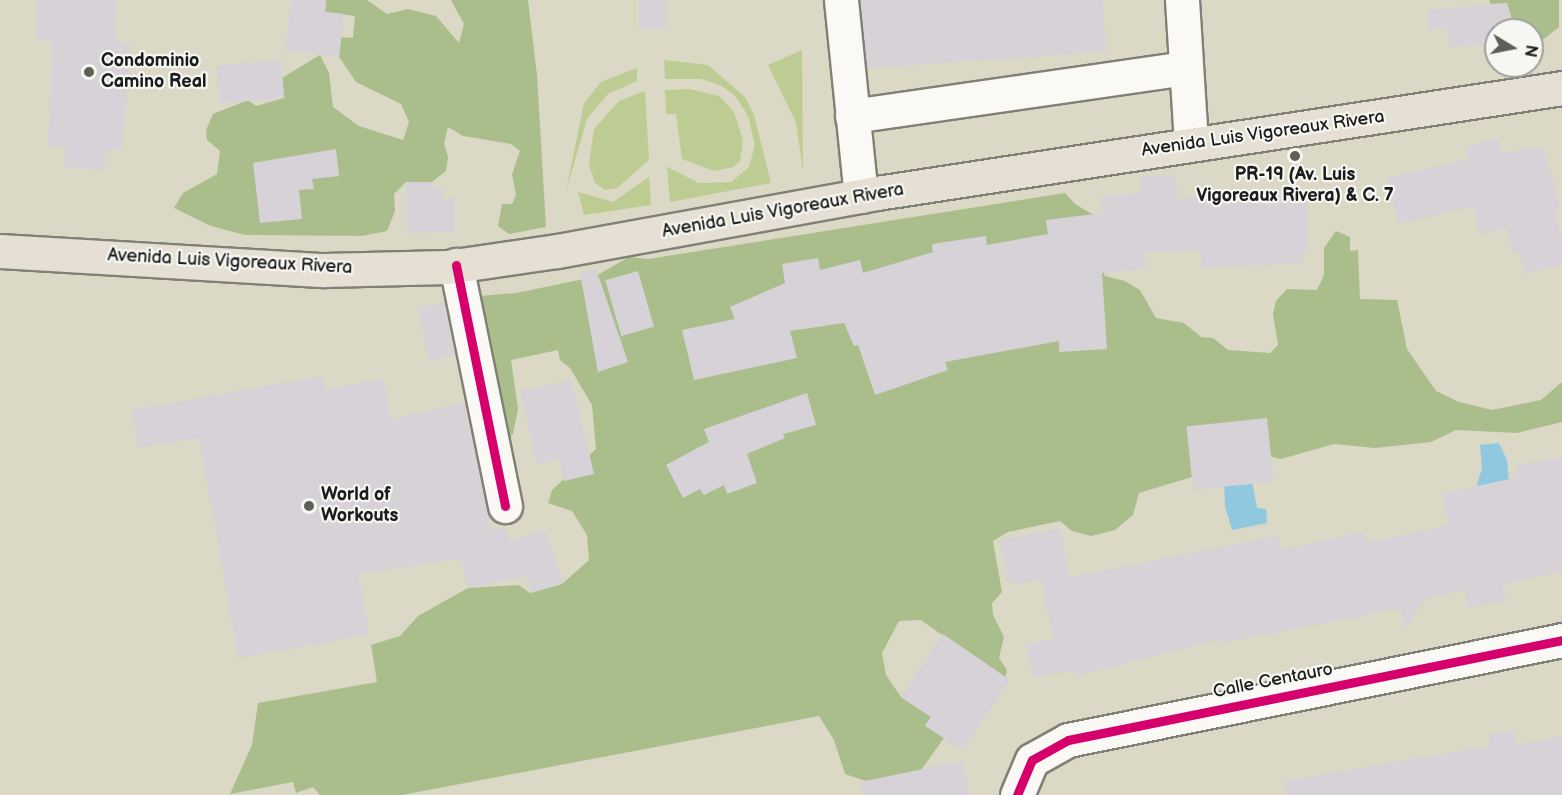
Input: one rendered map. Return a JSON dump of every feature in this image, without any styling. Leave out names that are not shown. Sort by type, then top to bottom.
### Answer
[{"type":"main road","name":"Avenida Luis Vigoreaux Rivera","points":[[0,251],[324,270],[456,265],[558,251],[861,196],[1562,88]]},
{"type":"street","points":[[841,0],[861,196]]},
{"type":"street","points":[[1182,0],[1191,144]]},
{"type":"street","points":[[852,116],[1186,68]]},
{"type":"street","points":[[456,265],[505,506]]},
{"type":"street","name":"Calle Centauro","points":[[1017,795],[1032,760],[1068,740],[1562,640]]},
{"type":"green space","points":[[326,0],[367,0],[387,14],[408,9],[436,16],[459,43],[464,24],[451,0],[528,0],[537,75],[546,227],[509,234],[498,226],[502,204],[512,204],[516,195],[512,174],[520,151],[511,144],[463,136],[448,127],[444,143],[448,157],[446,171],[432,182],[406,182],[394,194],[395,211],[387,231],[362,236],[245,235],[211,226],[174,208],[183,193],[217,174],[220,151],[207,140],[206,130],[213,114],[248,100],[256,106],[284,98],[282,78],[320,55],[329,73],[333,107],[359,126],[403,140],[409,122],[401,104],[356,82],[339,57],[341,37],[353,38],[355,16],[325,12]]},
{"type":"green space","points":[[1489,0],[1559,0],[1559,27],[1544,39],[1544,18],[1511,18],[1507,3],[1491,4]]},
{"type":"green space","points":[[802,50],[803,171],[796,122],[768,65]]},
{"type":"green space","points":[[664,60],[708,65],[746,98],[754,115],[771,183],[670,202],[667,167],[699,183],[731,182],[749,167],[755,145],[748,116],[735,96],[722,86],[702,79],[665,79]]},
{"type":"green space","points":[[637,68],[637,81],[608,94],[587,119],[566,191],[584,103],[601,82]]},
{"type":"green space","points":[[690,89],[719,96],[734,112],[743,140],[740,161],[733,167],[714,171],[682,159],[676,114],[666,114],[665,90]]},
{"type":"green space","points":[[645,91],[649,160],[617,188],[605,190],[595,183],[589,165],[594,129],[619,101]]},
{"type":"green space","points":[[649,177],[651,205],[584,215],[578,192],[613,202]]},
{"type":"green space","points":[[1065,193],[1075,204],[1094,215],[1097,259],[1105,276],[1125,281],[1140,290],[1156,318],[1184,323],[1201,337],[1213,338],[1228,350],[1270,353],[1278,345],[1273,314],[1276,301],[1287,289],[1317,290],[1324,275],[1324,248],[1336,231],[1350,237],[1350,251],[1358,250],[1360,299],[1397,300],[1407,349],[1436,391],[1459,402],[1492,410],[1541,400],[1562,382],[1562,422],[1517,433],[1456,430],[1431,442],[1375,448],[1334,444],[1281,459],[1265,455],[1139,493],[1133,515],[1115,530],[1091,536],[1072,531],[1060,521],[1008,532],[993,541],[1002,592],[992,603],[993,615],[1004,637],[999,658],[1007,670],[1005,680],[921,620],[899,621],[882,653],[886,675],[901,697],[931,717],[925,726],[944,738],[921,770],[866,781],[845,774],[834,740],[819,716],[402,795],[320,795],[313,787],[296,793],[293,782],[230,794],[252,745],[258,703],[377,682],[371,645],[400,636],[418,616],[468,588],[519,585],[530,593],[562,584],[589,560],[587,535],[572,511],[548,503],[552,490],[596,449],[592,405],[570,368],[560,360],[558,350],[511,360],[518,409],[513,434],[506,440],[479,296],[516,293],[594,277],[629,257],[648,259]]},
{"type":"water","points":[[1499,443],[1507,460],[1509,481],[1481,490],[1477,484],[1482,469],[1480,445]]},
{"type":"water","points":[[1251,476],[1257,508],[1266,509],[1267,523],[1232,530],[1225,506],[1224,481]]},
{"type":"building","name":"Condominio Camino Real","points":[[38,0],[117,0],[114,42],[130,43],[126,106],[122,150],[106,149],[105,170],[64,167],[65,148],[48,146],[52,40],[36,39]]},
{"type":"building","points":[[291,0],[326,0],[325,12],[344,14],[339,57],[285,51]]},
{"type":"building","points":[[639,0],[666,0],[666,29],[639,29]]},
{"type":"building","points":[[860,0],[1103,0],[1106,52],[867,68]]},
{"type":"building","points":[[1507,3],[1509,18],[1484,18],[1484,44],[1449,48],[1447,30],[1429,30],[1428,10]]},
{"type":"building","points":[[281,60],[284,98],[220,104],[216,66]]},
{"type":"building","points":[[1499,138],[1503,153],[1543,146],[1560,204],[1555,211],[1562,238],[1562,264],[1525,274],[1519,252],[1513,253],[1506,228],[1479,234],[1473,206],[1398,224],[1387,178],[1469,159],[1466,147]]},
{"type":"building","points":[[336,149],[339,176],[312,179],[314,189],[299,190],[302,219],[260,223],[253,163]]},
{"type":"building","points":[[1176,175],[1177,199],[1228,193],[1228,199],[1300,194],[1301,198],[1307,198],[1309,253],[1303,253],[1304,263],[1202,268],[1199,250],[1144,253],[1146,269],[1102,273],[1107,349],[1059,352],[1059,341],[945,362],[948,370],[875,395],[858,345],[854,346],[844,323],[790,331],[797,358],[694,380],[682,330],[735,319],[730,307],[785,283],[782,264],[818,258],[820,270],[860,260],[863,273],[933,252],[932,244],[986,236],[987,245],[1048,234],[1046,220],[1103,213],[1101,197],[1141,192],[1140,176]]},
{"type":"building","points":[[406,182],[432,182],[432,187],[443,187],[443,199],[455,198],[455,232],[407,233]]},
{"type":"building","points":[[596,269],[628,362],[598,372],[580,273]]},
{"type":"building","points":[[638,271],[654,327],[621,336],[605,280]]},
{"type":"building","points":[[444,302],[455,355],[429,360],[418,308]]},
{"type":"building","name":"World of Workouts","points":[[322,376],[325,389],[384,379],[391,419],[465,403],[491,530],[505,527],[508,541],[547,530],[562,584],[530,593],[525,576],[468,588],[461,559],[358,574],[369,635],[238,658],[199,438],[138,448],[132,410]]},
{"type":"building","points":[[572,380],[594,474],[564,481],[559,460],[537,465],[520,391]]},
{"type":"building","points":[[807,393],[816,425],[783,434],[785,438],[747,454],[757,483],[727,494],[724,485],[704,495],[700,489],[683,498],[666,465],[709,442],[704,429]]},
{"type":"building","points":[[1267,418],[1274,482],[1193,490],[1186,426]]},
{"type":"building","points":[[1562,457],[1562,572],[1502,584],[1506,600],[1468,608],[1464,590],[1426,598],[1404,630],[1400,609],[1222,643],[1221,639],[1076,676],[1075,670],[1033,678],[1026,644],[1053,639],[1041,580],[1014,585],[1013,579],[1008,580],[1000,540],[1060,528],[1070,577],[1279,536],[1281,550],[1364,532],[1366,543],[1449,525],[1442,494],[1518,477],[1516,466]]},
{"type":"building","points":[[943,634],[1010,680],[962,751],[925,725],[931,717],[901,697]]},
{"type":"building","points":[[1514,730],[1517,745],[1562,736],[1562,795],[1286,795],[1285,781],[1490,746],[1488,735]]},
{"type":"building","points":[[962,761],[970,795],[862,795],[861,782]]},
{"type":"cycle path","points":[[456,265],[505,506]]},
{"type":"cycle path","points":[[1017,795],[1032,760],[1068,740],[1562,640]]},
{"type":"place","name":"Condominio Camino Real","points":[[89,72]]},
{"type":"place","name":"PR-19 (Av. Luis Vigoreaux Rivera) & C. 7","points":[[1295,156]]},
{"type":"place","name":"World of Workouts","points":[[309,506]]}]
